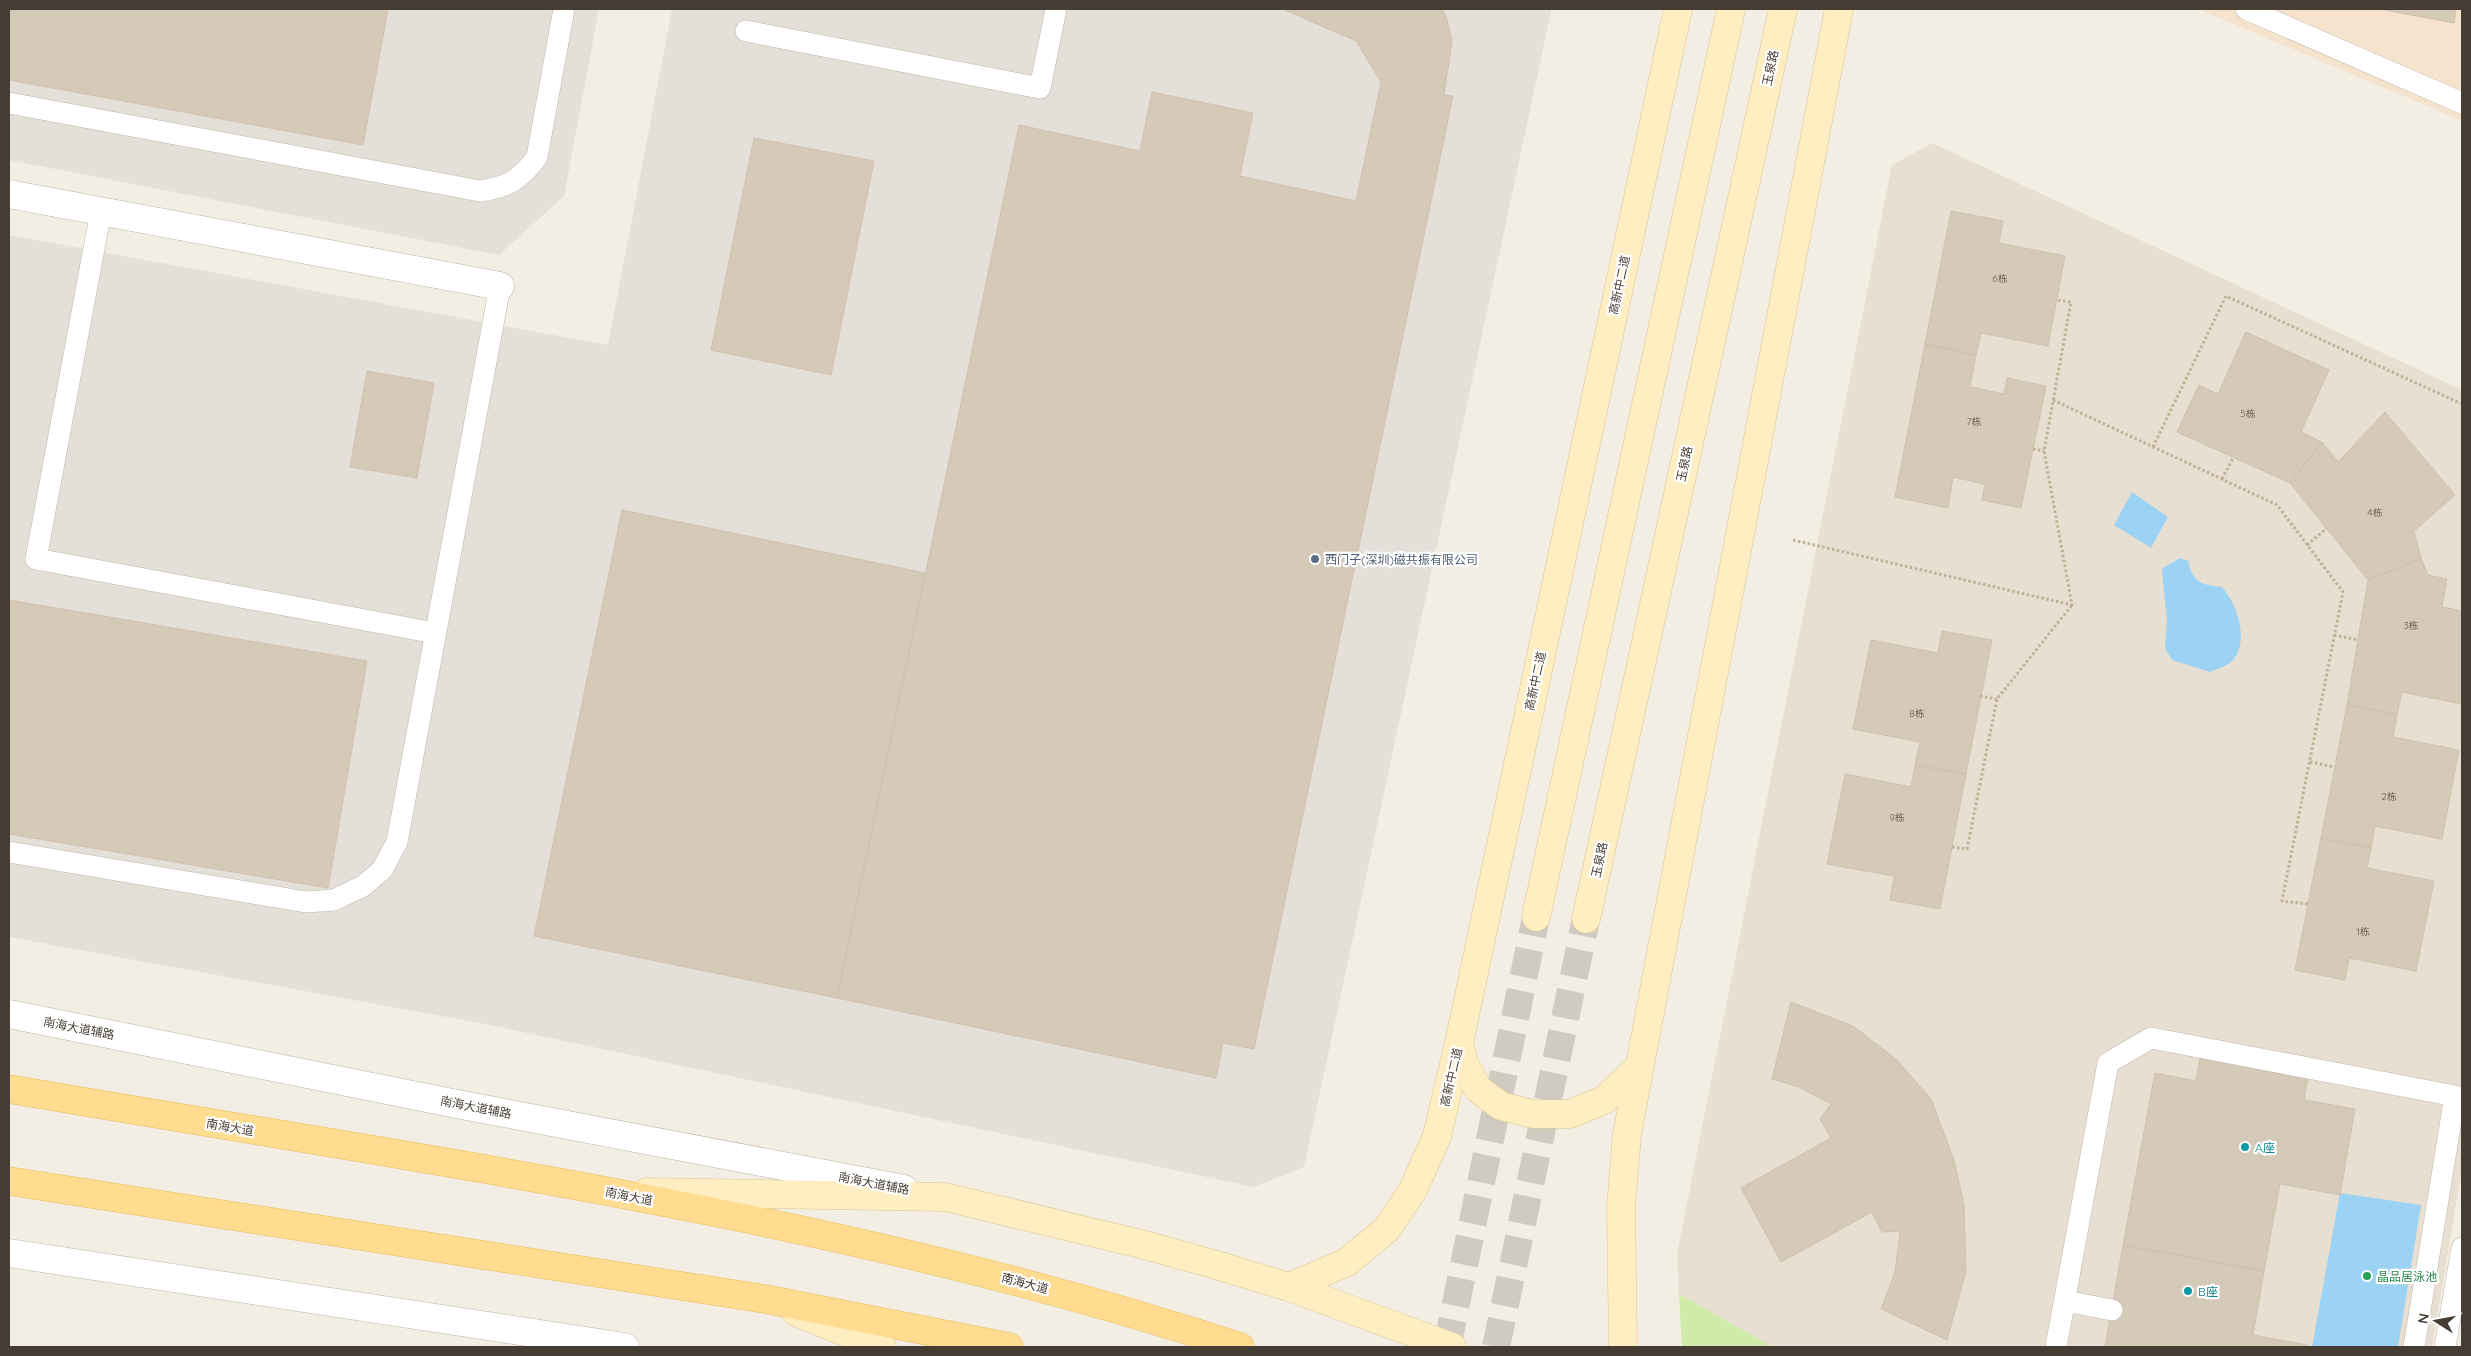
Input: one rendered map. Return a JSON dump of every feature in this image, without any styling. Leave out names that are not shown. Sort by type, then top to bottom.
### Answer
[{"type":"main road","points":[[1660,9],[1672,37]]},
{"type":"main road","name":"高新中二道","points":[[1289,1287],[1347,1262],[1387,1229],[1413,1190],[1437,1136],[1459,1043],[1678,9]]},
{"type":"main road","points":[[1536,917],[1731,9]]},
{"type":"main road","name":"玉泉路","points":[[1586,919],[1783,9]]},
{"type":"main road","points":[[1623,1347],[1621,1206],[1627,1134],[1722,639],[1818,111],[1839,9]]},
{"type":"main road","points":[[1459,1043],[1464,1063],[1478,1089],[1501,1106],[1533,1114],[1570,1114],[1604,1100],[1639,1067]]},
{"type":"main road","name":"南海大道","points":[[9,1089],[605,1191],[806,1231],[968,1268],[1136,1313],[1240,1347]]},
{"type":"main road","points":[[9,1181],[764,1299],[1009,1347]]},
{"type":"main road","points":[[605,1191],[945,1197],[1141,1244],[1289,1287],[1452,1347]]},
{"type":"main road","points":[[764,1299],[882,1347]]},
{"type":"street","points":[[9,194],[500,286]]},
{"type":"street","name":"南海大道辅路","points":[[9,1014],[447,1102],[945,1197]]},
{"type":"street","points":[[9,1253],[625,1347]]},
{"type":"lane","points":[[9,103],[480,191],[500,188],[524,175],[537,157],[564,9]]},
{"type":"lane","points":[[746,31],[1040,88],[1056,9]]},
{"type":"lane","points":[[2246,9],[2462,103]]},
{"type":"lane","points":[[101,211],[36,559],[435,633]]},
{"type":"lane","points":[[9,852],[306,902],[334,900],[363,886],[382,870],[397,842],[500,286]]},
{"type":"lane","points":[[2056,1347],[2108,1063],[2151,1038],[2254,1063],[2456,1096],[2414,1347]]},
{"type":"lane","points":[[2445,1347],[2462,1248]]},
{"type":"lane","points":[[2064,1301],[2112,1310]]},
{"type":"path","points":[[2153,448],[2226,296],[2462,404]]},
{"type":"path","points":[[1952,847],[1967,849],[1997,699],[2072,605],[2044,451],[2070,302],[2057,300]]},
{"type":"path","points":[[2053,400],[2277,505],[2343,592],[2282,901],[2308,904]]},
{"type":"path","points":[[2033,449],[2044,451]]},
{"type":"path","points":[[2222,480],[2233,458]]},
{"type":"path","points":[[2307,545],[2327,528]]},
{"type":"path","points":[[1793,540],[2072,605]]},
{"type":"path","points":[[2334,635],[2358,640]]},
{"type":"path","points":[[1980,696],[1997,699]]},
{"type":"path","points":[[2310,762],[2335,767]]},
{"type":"shaded area","points":[[9,9],[599,9],[564,196],[499,255],[9,160]]},
{"type":"shaded area","points":[[672,9],[1550,9],[1551,12],[1304,1167],[1254,1187],[485,1024],[9,937],[9,235],[608,345]]},
{"type":"shaded area","points":[[2198,9],[2462,9],[2462,121]]},
{"type":"shaded area","points":[[1932,143],[2462,390],[2462,1169],[2432,1347],[1773,1347],[1679,1294],[1677,1254],[1892,165]]},
{"type":"green space","points":[[1679,1294],[1773,1347],[1682,1347]]},
{"type":"water","points":[[2132,492],[2168,517],[2151,548],[2114,525]]},
{"type":"water","points":[[2180,558],[2188,561],[2193,574],[2199,582],[2222,587],[2232,602],[2239,621],[2241,641],[2234,659],[2210,672],[2172,660],[2165,648],[2167,620],[2162,573],[2163,568]]},
{"type":"water","name":"晶品居泳池","points":[[2340,1193],[2421,1205],[2398,1347],[2312,1347]]},
{"type":"building","points":[[9,9],[388,9],[363,145],[9,80]]},
{"type":"building","points":[[1283,9],[1441,9],[1446,16],[1452,41],[1444,95],[1453,96],[1254,1049],[1223,1043],[1216,1078],[837,998],[1019,125],[1140,151],[1152,92],[1253,113],[1240,176],[1356,201],[1381,82],[1356,41]]},
{"type":"building","points":[[2379,9],[2456,9],[2454,23]]},
{"type":"building","points":[[754,138],[874,161],[831,375],[711,350]]},
{"type":"building","points":[[1951,211],[2003,221],[1999,243],[2065,256],[2048,346],[1981,333],[1976,355],[1925,344]]},
{"type":"building","points":[[2246,332],[2329,370],[2301,432],[2322,442],[2290,483],[2177,432],[2199,385],[2218,394]]},
{"type":"building","points":[[1925,344],[1976,355],[1970,387],[2004,394],[2007,378],[2046,386],[2021,508],[1982,500],[1985,484],[1953,477],[1948,508],[1895,497]]},
{"type":"building","points":[[367,371],[434,383],[417,478],[350,467]]},
{"type":"building","points":[[2385,412],[2455,495],[2414,531],[2421,558],[2368,580],[2290,483],[2322,442],[2338,462]]},
{"type":"building","points":[[622,510],[925,573],[837,998],[534,936]]},
{"type":"building","points":[[2421,558],[2428,575],[2447,579],[2442,607],[2462,611],[2462,704],[2402,692],[2397,715],[2347,705],[2368,580]]},
{"type":"building","points":[[9,600],[367,661],[328,888],[9,834]]},
{"type":"building","points":[[1942,631],[1992,640],[1966,774],[1915,765],[1920,742],[1853,729],[1871,640],[1938,653]]},
{"type":"building","points":[[2347,705],[2397,715],[2393,737],[2459,750],[2442,839],[2375,826],[2371,848],[2321,838]]},
{"type":"building","points":[[1915,765],[1966,774],[1940,909],[1890,900],[1894,876],[1827,864],[1845,774],[1911,787]]},
{"type":"building","points":[[2321,838],[2371,848],[2367,868],[2434,881],[2416,971],[2349,958],[2345,980],[2295,970]]},
{"type":"building","points":[[1791,1002],[1853,1026],[1897,1060],[1931,1099],[1954,1160],[1964,1205],[1966,1271],[1947,1340],[1881,1309],[1895,1272],[1900,1231],[1882,1232],[1872,1212],[1781,1262],[1741,1188],[1831,1138],[1820,1119],[1831,1104],[1799,1087],[1772,1079]]},
{"type":"building","name":"A座","points":[[2200,1058],[2308,1078],[2304,1100],[2355,1109],[2340,1195],[2280,1184],[2264,1271],[2123,1245],[2155,1073],[2196,1081]]},
{"type":"building","name":"B座","points":[[2123,1245],[2264,1271],[2253,1335],[2307,1345],[2307,1347],[2105,1347]]},
{"type":"tunnel","points":[[1447,1347],[1536,917]]},
{"type":"tunnel","points":[[1496,1347],[1586,919]]},
{"type":"place","name":"西门子(深圳)磁共振有限公司","points":[[1315,559]]},
{"type":"place","name":"A座","points":[[2245,1147]]},
{"type":"place","name":"晶品居泳池","points":[[2367,1276]]},
{"type":"place","name":"B座","points":[[2188,1291]]}]
